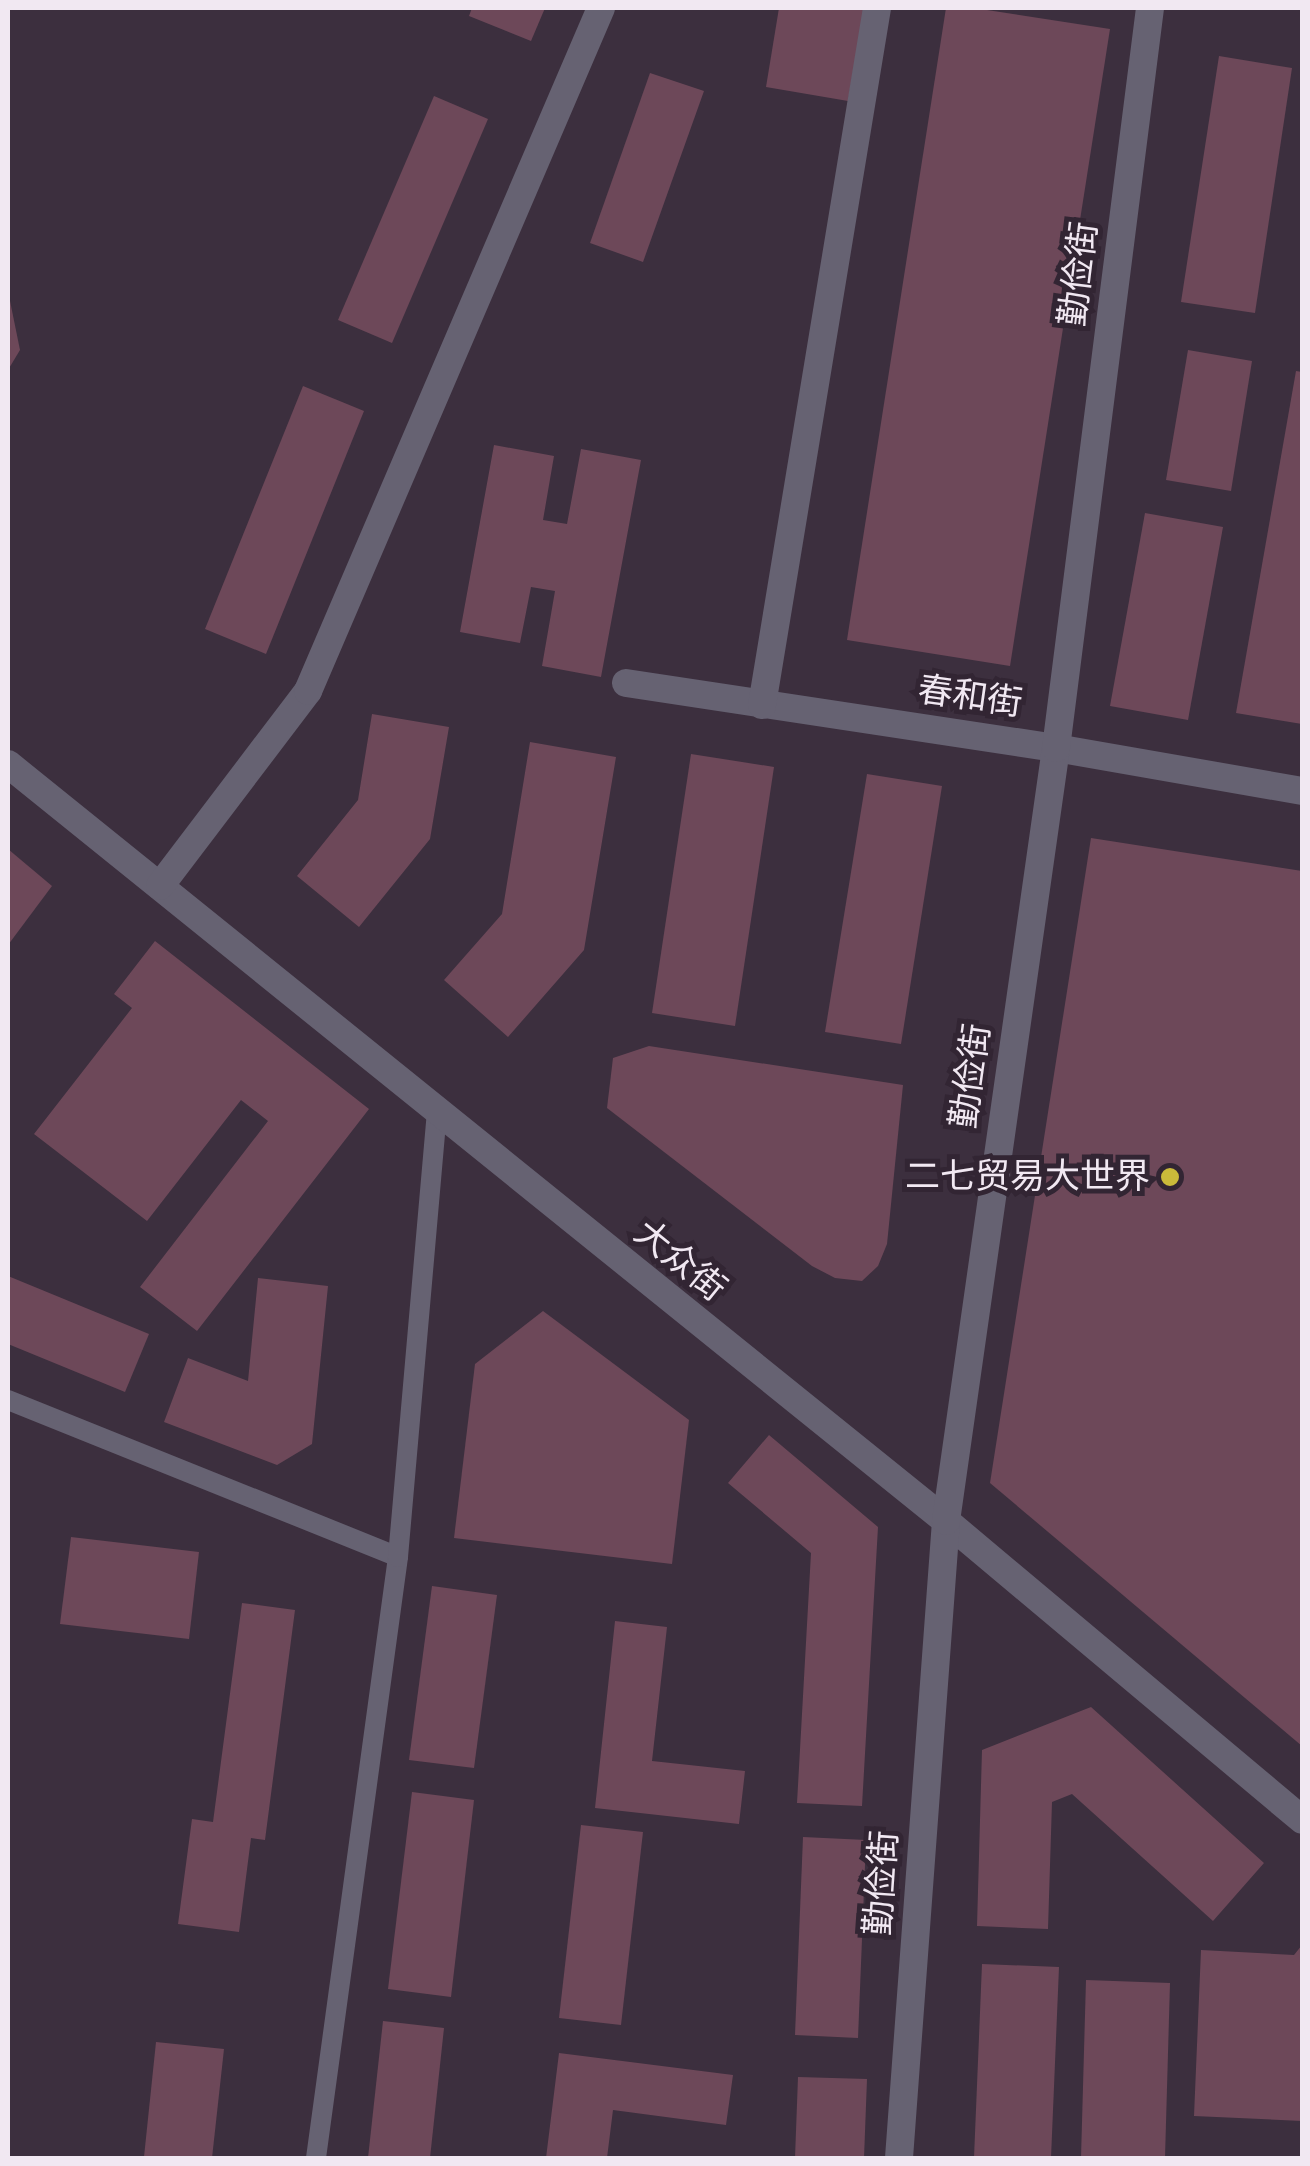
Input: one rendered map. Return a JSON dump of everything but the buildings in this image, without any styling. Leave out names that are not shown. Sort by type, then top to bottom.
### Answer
[{"type":"street","points":[[160,886],[308,691],[601,8]]},
{"type":"street","points":[[762,705],[877,8]]},
{"type":"street","name":"勤俭街","points":[[899,2158],[946,1521],[1056,748],[1150,8]]},
{"type":"street","name":"春和街","points":[[626,682],[1056,748],[1302,791]]},
{"type":"street","name":"大众街","points":[[8,764],[946,1521],[1302,1820]]},
{"type":"lane","points":[[316,2158],[398,1557],[437,1114]]},
{"type":"lane","points":[[8,1400],[398,1557]]},
{"type":"place","name":"二七贸易大世界","points":[[1170,1177]]}]
